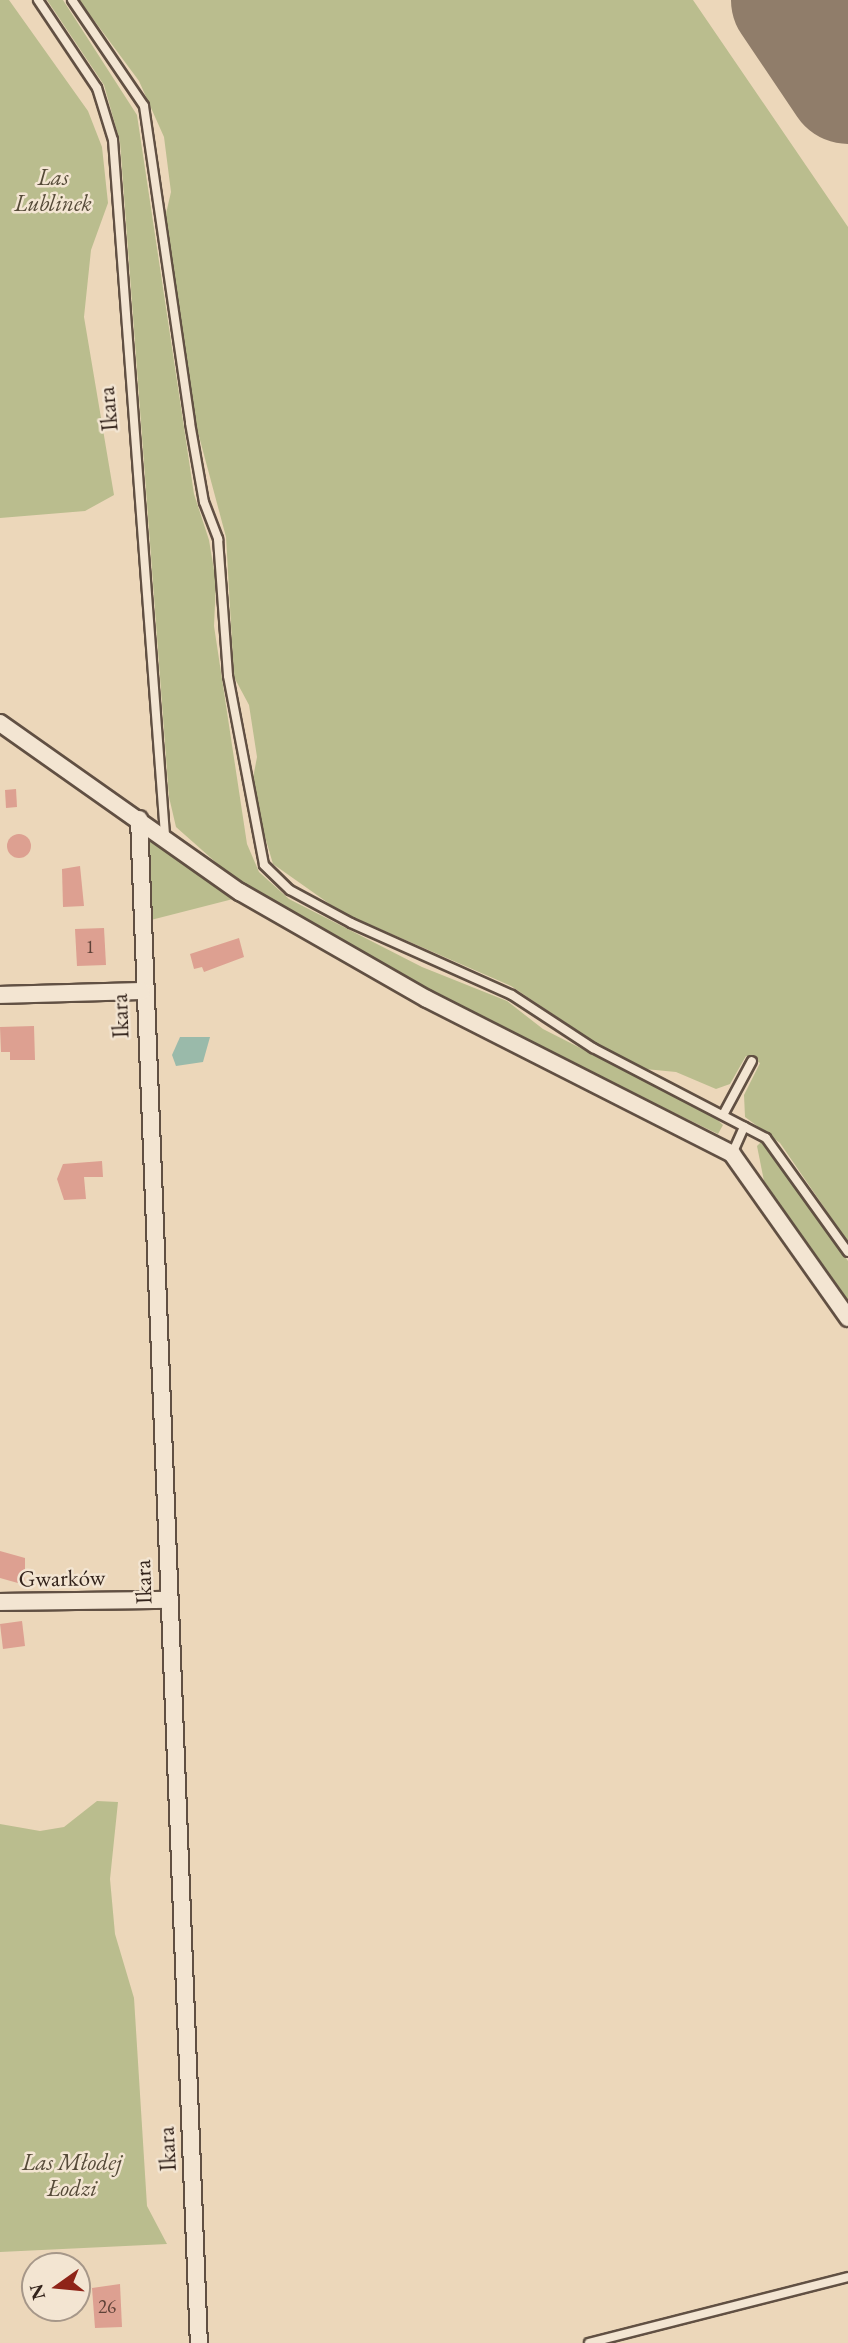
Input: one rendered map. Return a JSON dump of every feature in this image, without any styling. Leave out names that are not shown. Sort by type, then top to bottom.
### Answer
[{"type":"street","points":[[0,723],[165,835],[240,892],[427,999],[732,1154],[848,1318]]},
{"type":"street","name":"Ikara","points":[[139,819],[142,991],[199,2343]]},
{"type":"street","points":[[0,995],[142,991]]},
{"type":"street","name":"Gwarków","points":[[0,1602],[166,1600]]},
{"type":"lane","name":"Ikara","points":[[38,0],[97,88],[113,140],[165,835]]},
{"type":"lane","points":[[72,0],[144,106],[190,423],[204,502],[218,539],[223,631],[246,791],[264,865],[290,890],[339,917],[512,995],[581,1042],[723,1115],[776,1148],[848,1252]]},
{"type":"lane","points":[[723,1115],[752,1061]]},
{"type":"lane","points":[[732,1154],[744,1127]]},
{"type":"lane","points":[[589,2343],[848,2277]]},
{"type":"green space","name":"Las Lublinek","points":[[0,0],[9,0],[88,111],[102,147],[108,203],[91,250],[84,317],[114,495],[85,511],[0,518]]},
{"type":"green space","points":[[47,0],[63,0],[137,115],[194,494],[209,540],[216,582],[214,626],[247,844],[259,872],[289,899],[422,967],[507,1001],[543,1029],[712,1115],[723,1125],[718,1134],[429,994],[246,889],[176,827],[169,797],[120,142],[104,85]]},
{"type":"green space","points":[[79,0],[693,0],[848,227],[848,1242],[780,1143],[745,1117],[744,1095],[760,1063],[746,1056],[730,1084],[716,1089],[676,1072],[645,1069],[596,1043],[511,986],[341,912],[273,864],[251,789],[257,757],[249,705],[234,677],[226,537],[196,425],[165,218],[171,192],[164,137],[139,81]]},
{"type":"green space","points":[[152,834],[233,899],[147,921],[146,836]]},
{"type":"green space","points":[[761,1142],[848,1261],[848,1304],[764,1181],[757,1146]]},
{"type":"green space","name":"Las Młodej Łodzi","points":[[97,1801],[118,1802],[110,1879],[115,1934],[134,1998],[147,2206],[167,2244],[0,2252],[0,1824],[40,1831],[64,1827]]},
{"type":"shaded area","points":[[180,1037],[210,1037],[203,1062],[176,1066],[172,1055]]},
{"type":"building","points":[[16,789],[17,807],[6,808],[5,790]]},
{"type":"building","points":[[19,834],[30,841],[31,846],[24,857],[19,858],[8,851],[7,846],[14,835]]},
{"type":"building","points":[[80,866],[84,906],[63,907],[62,869]]},
{"type":"building","points":[[104,928],[106,965],[77,966],[75,929]]},
{"type":"building","points":[[239,938],[244,957],[204,972],[202,967],[194,969],[190,954]]},
{"type":"building","points":[[34,1026],[35,1060],[10,1060],[10,1052],[1,1052],[0,1027]]},
{"type":"building","points":[[102,1161],[103,1177],[84,1177],[86,1199],[64,1200],[57,1179],[63,1164]]},
{"type":"building","points":[[0,1551],[25,1558],[25,1585],[0,1578]]},
{"type":"building","points":[[22,1621],[25,1646],[3,1649],[0,1624]]},
{"type":"building","points":[[120,2284],[122,2327],[95,2328],[92,2288]]},
{"type":"runway","points":[[792,0],[848,83]]}]
